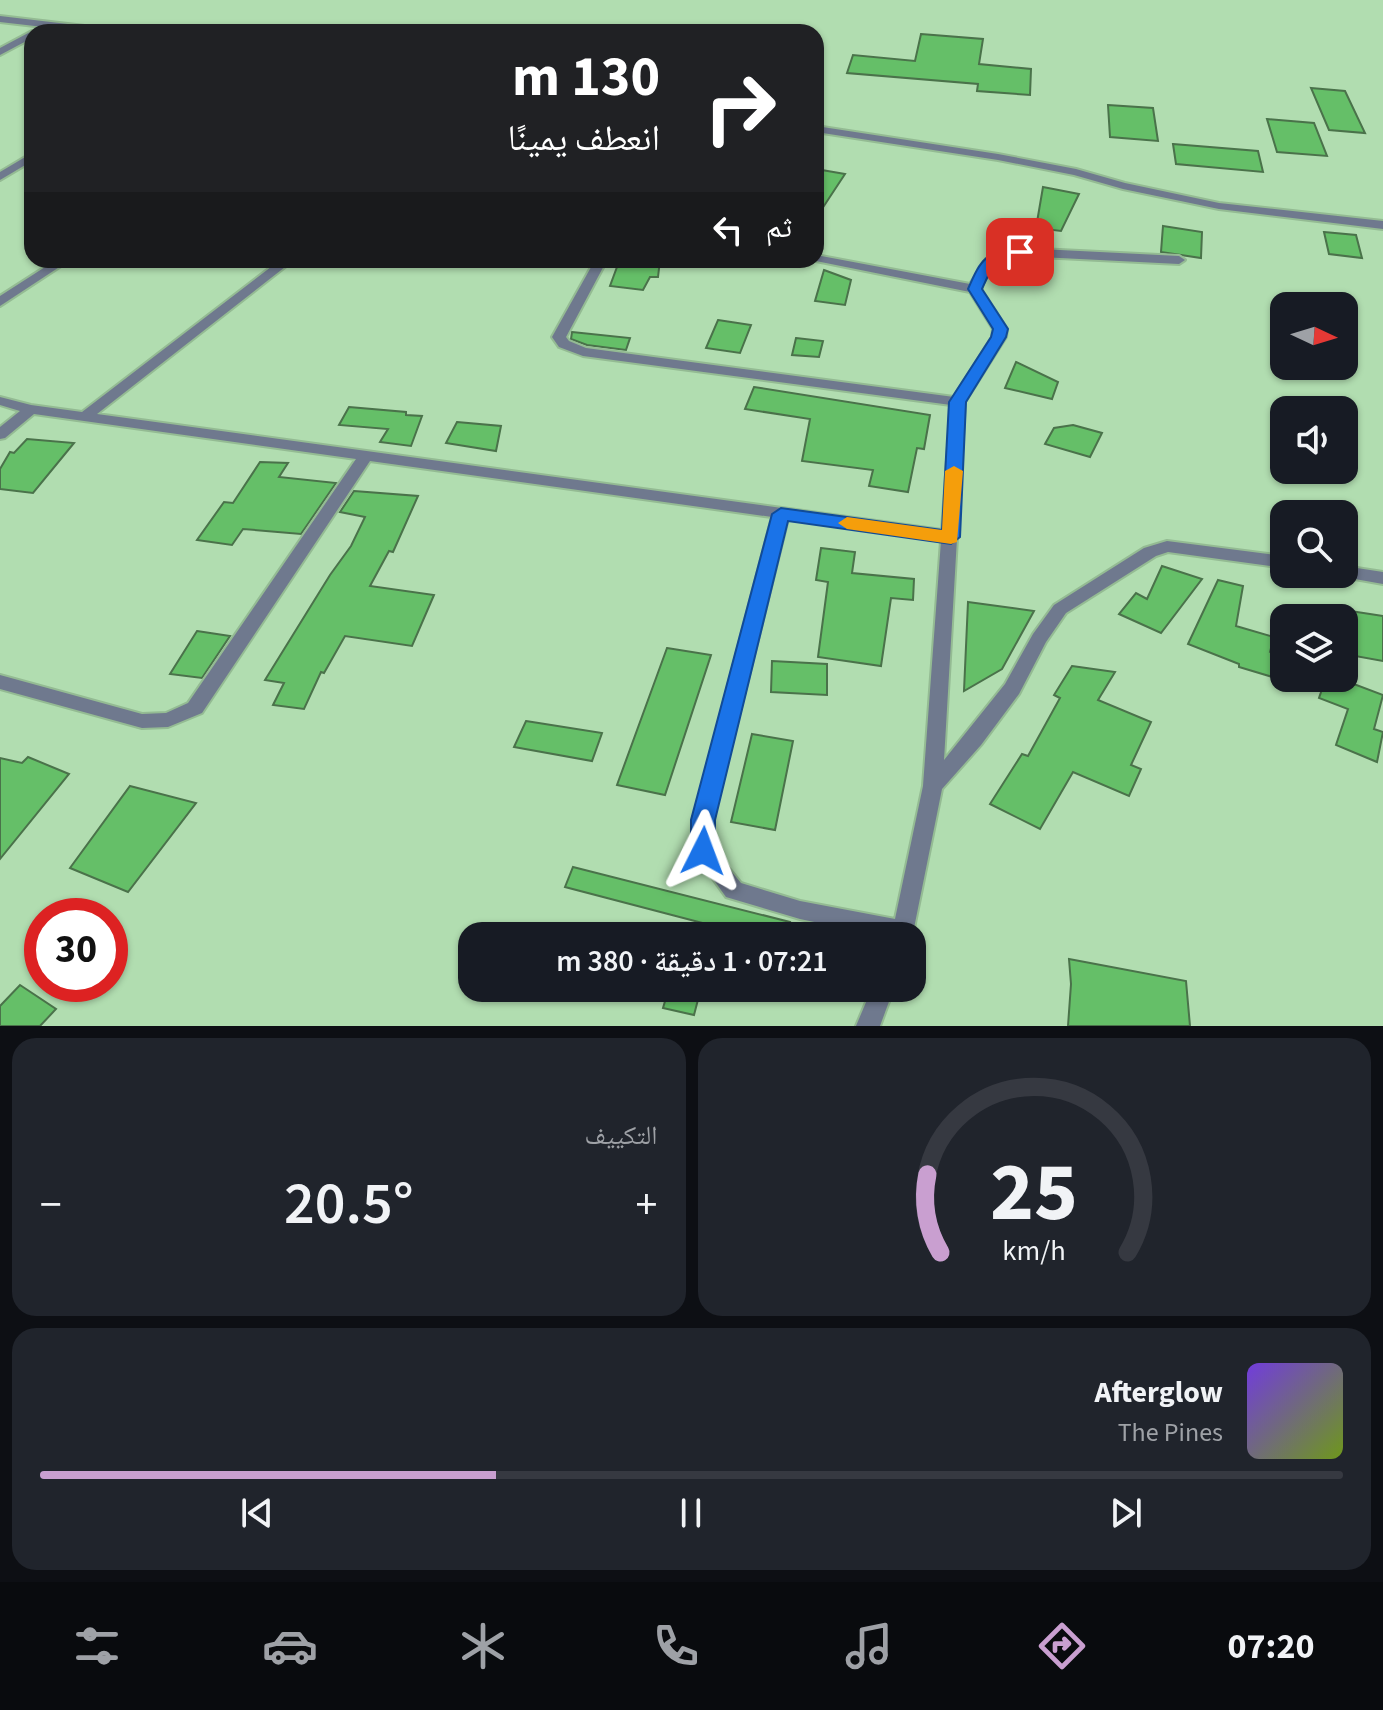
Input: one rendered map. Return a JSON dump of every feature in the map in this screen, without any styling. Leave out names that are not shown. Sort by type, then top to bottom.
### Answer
[{"type":"street","points":[[0,19],[41,24]]},
{"type":"street","points":[[0,52],[24,39]]},
{"type":"street","points":[[824,130],[998,157],[1219,206],[1383,225]]},
{"type":"street","points":[[0,177],[24,161]]},
{"type":"street","points":[[975,289],[987,262],[1000,255],[1020,252],[1179,260]]},
{"type":"street","points":[[824,261],[975,289],[1000,329],[999,337],[958,402],[933,786],[905,922]]},
{"type":"street","points":[[0,302],[52,268]]},
{"type":"street","points":[[84,417],[278,268]]},
{"type":"street","points":[[597,268],[559,337],[564,344],[583,352],[958,402]]},
{"type":"street","points":[[0,401],[84,417],[951,537]]},
{"type":"street","points":[[0,435],[31,409]]},
{"type":"street","points":[[0,682],[142,721],[168,720],[195,708],[366,456]]},
{"type":"street","points":[[781,514],[703,820],[703,851],[734,890],[852,922]]},
{"type":"street","points":[[933,786],[974,740],[1012,689],[1039,639],[1060,609],[1089,589],[1150,552],[1167,546],[1270,560]]},
{"type":"street","points":[[1358,574],[1383,578]]},
{"type":"street","points":[[868,1026],[877,1002]]},
{"type":"building","points":[[921,34],[983,39],[979,64],[1031,69],[1030,95],[977,91],[978,84],[847,73],[853,55],[915,61]]},
{"type":"building","points":[[1311,88],[1345,91],[1365,133],[1329,130]]},
{"type":"building","points":[[1108,105],[1153,108],[1158,141],[1110,137]]},
{"type":"building","points":[[1267,119],[1314,123],[1327,156],[1277,152]]},
{"type":"building","points":[[1173,144],[1258,151],[1263,172],[1176,164]]},
{"type":"building","points":[[824,170],[845,174],[824,206]]},
{"type":"building","points":[[1043,187],[1079,194],[1061,231],[1036,228]]},
{"type":"building","points":[[1163,226],[1202,232],[1201,258],[1161,252]]},
{"type":"building","points":[[1324,232],[1356,235],[1362,258],[1329,254]]},
{"type":"building","points":[[617,268],[659,268],[658,277],[650,277],[643,290],[610,286]]},
{"type":"building","points":[[824,270],[851,280],[845,305],[815,301]]},
{"type":"building","points":[[718,320],[751,325],[740,353],[706,348]]},
{"type":"building","points":[[572,332],[630,338],[626,350],[587,345],[571,339]]},
{"type":"building","points":[[796,338],[823,341],[819,357],[792,355]]},
{"type":"building","points":[[1016,362],[1058,382],[1052,399],[1005,388]]},
{"type":"building","points":[[754,387],[930,415],[924,449],[917,448],[908,492],[869,486],[873,470],[802,461],[810,419],[745,409]]},
{"type":"building","points":[[349,407],[422,416],[411,446],[380,442],[388,429],[339,425]]},
{"type":"building","points":[[457,422],[501,426],[496,451],[446,443]]},
{"type":"building","points":[[1073,425],[1102,433],[1090,457],[1045,444],[1054,428]]},
{"type":"building","points":[[27,439],[74,443],[33,493],[0,489],[0,469],[10,452],[14,453]]},
{"type":"building","points":[[260,462],[288,463],[279,477],[336,483],[301,534],[243,529],[232,545],[197,540],[224,502],[233,503]]},
{"type":"building","points":[[354,491],[418,496],[393,552],[389,551],[370,586],[434,595],[412,646],[345,636],[324,673],[321,672],[304,709],[273,705],[284,683],[265,680],[351,546],[365,517],[340,512]]},
{"type":"building","points":[[821,548],[855,552],[852,573],[914,579],[913,600],[891,598],[881,666],[818,657],[828,582],[816,580]]},
{"type":"building","points":[[1162,566],[1202,579],[1161,633],[1119,614],[1136,593],[1147,599]]},
{"type":"building","points":[[1218,580],[1243,586],[1236,626],[1270,636],[1270,676],[1239,667],[1239,664],[1188,644]]},
{"type":"building","points":[[968,602],[1034,611],[1002,669],[964,691]]},
{"type":"building","points":[[1358,612],[1383,616],[1383,661],[1358,657]]},
{"type":"building","points":[[197,631],[230,636],[202,678],[170,674]]},
{"type":"building","points":[[667,648],[711,655],[665,795],[617,785]]},
{"type":"building","points":[[772,661],[827,664],[827,695],[771,692]]},
{"type":"building","points":[[1072,666],[1115,672],[1098,700],[1151,722],[1131,765],[1141,769],[1129,796],[1073,772],[1040,829],[990,804],[1022,754],[1028,756],[1060,698],[1054,695]]},
{"type":"building","points":[[1358,686],[1383,695],[1374,729],[1383,732],[1377,762],[1336,745],[1348,709],[1319,698],[1321,692],[1358,692]]},
{"type":"building","points":[[526,721],[602,733],[592,761],[514,747]]},
{"type":"building","points":[[752,734],[793,741],[775,830],[731,822]]},
{"type":"building","points":[[28,757],[69,774],[0,859],[0,758],[22,763]]},
{"type":"building","points":[[130,786],[196,803],[128,892],[70,868]]},
{"type":"building","points":[[573,867],[790,922],[699,922],[565,887]]},
{"type":"building","points":[[1069,959],[1186,981],[1190,1026],[1068,1026]]},
{"type":"building","points":[[20,985],[24,988],[24,1002],[46,1002],[56,1009],[40,1026],[0,1026],[0,1006]]},
{"type":"building","points":[[665,1002],[697,1002],[694,1015],[663,1008]]},
{"type":"slow traffic","points":[[847,523],[951,537],[954,471]]},
{"type":"route","points":[[703,851],[703,820],[781,514],[951,537],[958,402],[999,337],[1000,329],[975,289],[987,262],[1000,255],[1020,252]]}]
